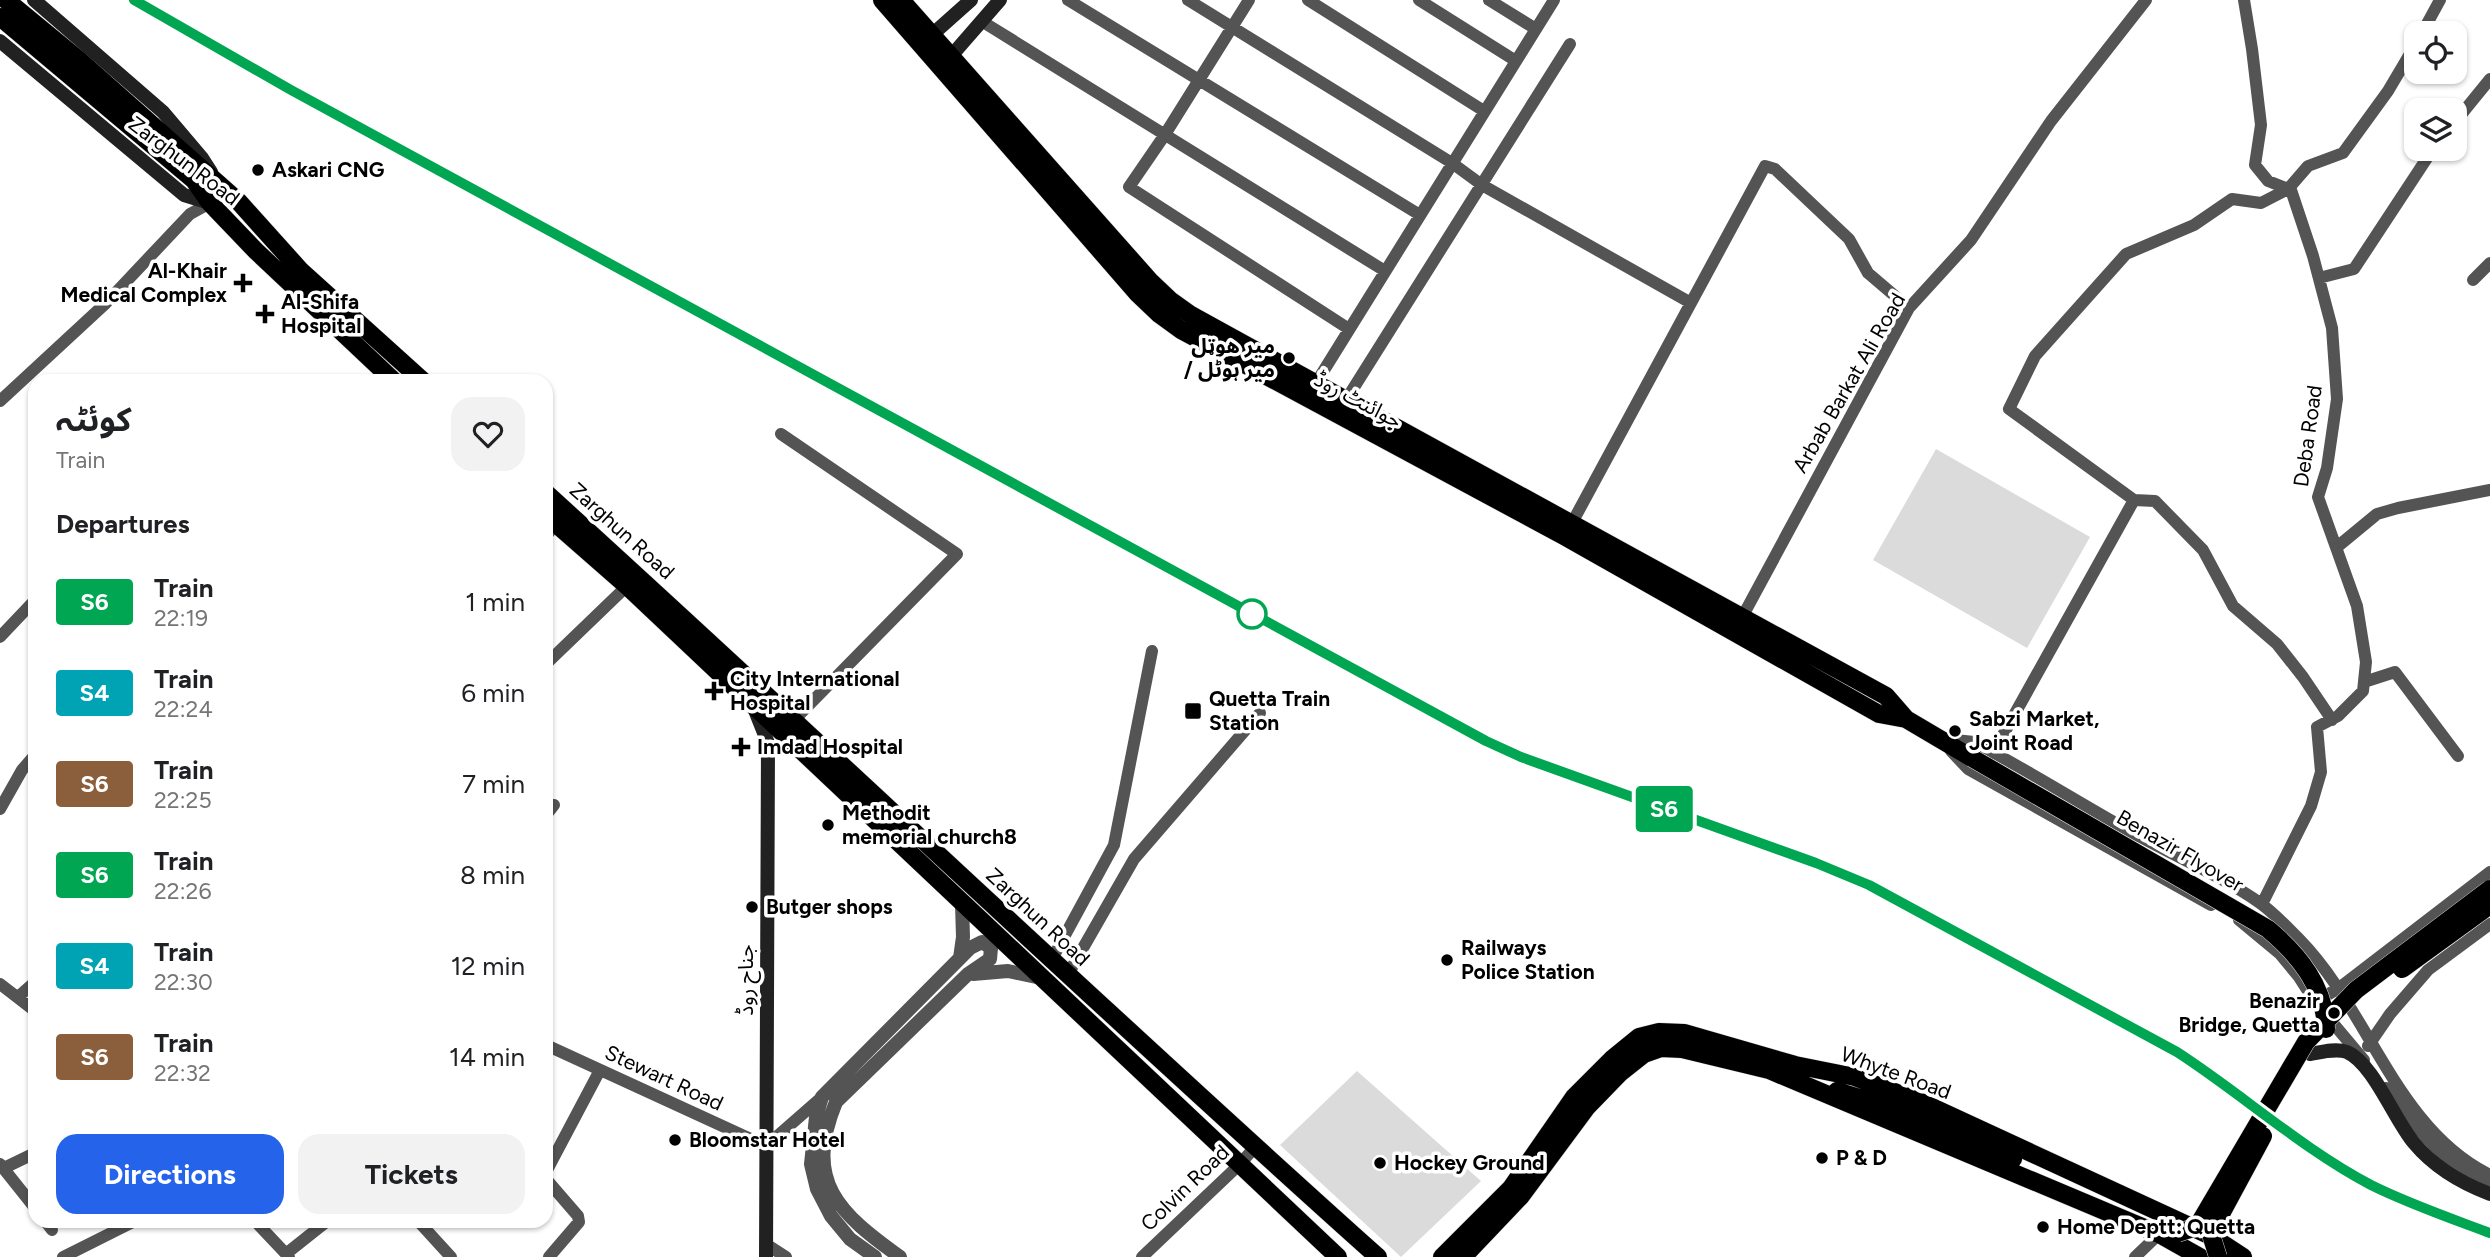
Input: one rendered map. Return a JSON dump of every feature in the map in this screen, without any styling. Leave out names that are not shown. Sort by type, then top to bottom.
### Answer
[{"type":"main road","name":"Zarghun Road","points":[[6,0],[130,117],[239,202],[301,271],[415,374]]},
{"type":"main road","name":"Zarghun Road","points":[[34,0],[163,112],[202,158],[220,187]]},
{"type":"main road","name":"جوائنٹ روڈ","points":[[882,0],[927,40],[1138,293],[1159,314],[1181,330],[1564,536],[1879,713],[1906,719],[1972,758]]},
{"type":"main road","name":"جوائنٹ روڈ","points":[[901,0],[927,40]]},
{"type":"main road","points":[[927,40],[971,0]]},
{"type":"main road","points":[[946,62],[1000,0]]},
{"type":"main road","points":[[0,17],[130,117],[194,180],[210,204]]},
{"type":"main road","name":"Zarghun Road","points":[[0,41],[184,195],[210,204],[387,374]]},
{"type":"main road","name":"جوائنٹ روڈ","points":[[946,62],[1160,291],[1191,315],[1886,696],[1906,719]]},
{"type":"main road","name":"Zarghun Road","points":[[553,499],[795,719],[1067,976],[1378,1257]]},
{"type":"main road","name":"Zarghun Road","points":[[553,528],[627,586],[1338,1257]]},
{"type":"main road","name":"جناح روڈ","points":[[754,706],[768,743],[766,1251]]},
{"type":"main road","name":"Benazir Flyover","points":[[1972,758],[2268,929],[2291,949],[2308,971],[2321,997],[2326,1027]]},
{"type":"main road","points":[[2169,1234],[2196,1227],[2200,1222],[2296,1056],[2326,1027],[2356,990],[2490,889]]},
{"type":"main road","points":[[2218,1257],[2212,1238],[2215,1225],[2295,1077],[2326,1027],[2490,905]]},
{"type":"main road","points":[[1442,1257],[1510,1188],[1574,1097],[1612,1059],[1639,1038],[1659,1032],[1684,1033],[1794,1073],[2218,1257]]},
{"type":"main road","points":[[1464,1257],[1521,1196],[1587,1107],[1620,1073],[1644,1054],[1661,1048],[1682,1049],[1794,1073]]},
{"type":"main road","points":[[2310,1054],[2332,1050],[2345,1051],[2356,1057],[2413,1142],[2427,1157],[2446,1172],[2490,1194]]},
{"type":"main road","name":"Whyte Road","points":[[1794,1073],[1905,1112],[2169,1234]]},
{"type":"main road","name":"Whyte Road","points":[[1794,1073],[1855,1077],[1923,1103],[2211,1236],[2243,1257]]},
{"type":"main road","points":[[2169,1234],[2200,1257]]},
{"type":"street","points":[[1068,0],[1420,215]]},
{"type":"street","points":[[1188,0],[1452,163],[1482,185],[1691,303]]},
{"type":"street","points":[[1250,0],[1129,187],[1349,329]]},
{"type":"street","points":[[1308,0],[1484,111]]},
{"type":"street","points":[[1419,0],[1516,61]]},
{"type":"street","points":[[1489,0],[1536,29]]},
{"type":"street","points":[[1316,383],[1554,0]]},
{"type":"street","name":"Arbab Barkat Ali Road","points":[[1734,632],[1909,308],[1970,240],[2051,121],[2146,0]]},
{"type":"street","points":[[2244,0],[2261,125],[2255,165],[2268,181],[2288,189]]},
{"type":"street","points":[[2429,21],[2440,0]]},
{"type":"street","points":[[983,22],[1385,271]]},
{"type":"street","points":[[1346,400],[1570,44]]},
{"type":"street","points":[[2332,720],[2277,645],[2233,606],[2203,550],[2155,501],[2134,500],[2009,409],[2035,356],[2126,254],[2194,225],[2232,200],[2261,203],[2288,189],[2308,166],[2343,153],[2404,64]]},
{"type":"street","points":[[2467,107],[2490,79]]},
{"type":"street","points":[[2319,278],[2354,269],[2425,161]]},
{"type":"street","points":[[1572,523],[1765,166],[1776,169],[1849,239],[1868,273],[1909,308]]},
{"type":"street","name":"Deba Road","points":[[2288,189],[2291,190],[2319,278],[2332,328],[2337,399],[2327,468],[2318,497],[2357,606],[2365,662],[2364,682]]},
{"type":"street","points":[[29,374],[106,303],[190,214],[210,204]]},
{"type":"street","points":[[2473,280],[2490,262]]},
{"type":"street","points":[[0,401],[28,375]]},
{"type":"street","points":[[781,434],[957,554],[795,719]]},
{"type":"street","points":[[2337,547],[2377,514],[2490,490]]},
{"type":"street","points":[[1993,752],[2134,500]]},
{"type":"street","points":[[553,657],[627,586]]},
{"type":"street","points":[[0,637],[28,607]]},
{"type":"street","points":[[1051,961],[1114,845],[1152,651]]},
{"type":"street","points":[[2262,904],[2311,806],[2321,772],[2317,727],[2332,720],[2363,691],[2364,682],[2395,672],[2458,756]]},
{"type":"street","points":[[1067,976],[1134,859],[1260,713]]},
{"type":"street","points":[[1938,738],[1974,742],[2262,904],[2301,941],[2330,974],[2396,1082],[2445,1143],[2459,1156],[2490,1175]]},
{"type":"street","points":[[1938,738],[1968,769],[2170,884],[2240,920],[2280,954],[2315,1002],[2417,1128],[2464,1172],[2490,1186]]},
{"type":"street","points":[[0,809],[28,763]]},
{"type":"street","points":[[22,770],[28,773]]},
{"type":"street","points":[[2315,1002],[2340,988],[2490,872]]},
{"type":"street","points":[[960,958],[963,937],[962,904]]},
{"type":"street","points":[[2358,1053],[2372,1044],[2390,1014],[2428,971],[2490,924]]},
{"type":"street","points":[[766,1146],[822,1097],[960,958],[978,942],[986,944],[990,948],[990,959],[968,974],[836,1102],[829,1120],[824,1141],[825,1168],[830,1188],[841,1209],[861,1229],[900,1257]]},
{"type":"street","points":[[968,974],[1008,971],[1041,978]]},
{"type":"street","points":[[7,993],[28,985]]},
{"type":"street","points":[[7,993],[28,1006]]},
{"type":"street","name":"Stewart Road","points":[[553,1048],[766,1146]]},
{"type":"street","points":[[553,1159],[600,1070]]},
{"type":"street","points":[[822,1097],[813,1137],[811,1164],[817,1189],[831,1216],[850,1239],[875,1257]]},
{"type":"street","name":"Colvin Road","points":[[1142,1257],[1255,1147]]},
{"type":"street","points":[[28,1156],[2,1166],[28,1199]]},
{"type":"street","points":[[550,1257],[579,1222],[578,1216],[553,1187]]},
{"type":"street","points":[[62,1257],[121,1228]]},
{"type":"street","points":[[262,1228],[288,1255],[319,1228]]},
{"type":"street","points":[[424,1228],[451,1257]]},
{"type":"street","points":[[2135,1257],[2169,1234]]},
{"type":"street","points":[[766,1251],[786,1257]]},
{"type":"shaded area","points":[[1936,449],[2090,537],[2027,648],[1873,560]]},
{"type":"shaded area","name":"Hockey Ground","points":[[1357,1071],[1481,1181],[1401,1257],[1280,1145]]},
{"type":"railway","points":[[134,0],[291,90],[1486,741],[1521,757],[1816,863],[1869,885],[2177,1052],[2320,1155],[2371,1185],[2490,1233]]},
{"type":"train","name":"S6","points":[[134,0],[291,90],[1486,741],[1521,757],[1740,835],[1869,885],[2177,1052],[2222,1082],[2279,1126],[2370,1184],[2396,1197],[2490,1233]]},
{"type":"place","name":"Askari CNG","points":[[258,170]]},
{"type":"place","name":"Al-Khair Medical Complex","points":[[243,283]]},
{"type":"place","name":"Al-Shifa Hospital","points":[[265,314]]},
{"type":"place","name":"میر هوټل / میر ہوٹل","points":[[1289,358]]},
{"type":"place","name":"City International Hospital","points":[[714,691]]},
{"type":"place","name":"Quetta Train Station","points":[[1193,711]]},
{"type":"place","name":"Sabzi Market, Joint Road","points":[[1955,731]]},
{"type":"place","name":"Imdad Hospital","points":[[741,747]]},
{"type":"place","name":"Methodit memorial church8","points":[[828,825]]},
{"type":"place","name":"Butger shops","points":[[752,907]]},
{"type":"place","name":"Railways Police Station","points":[[1447,960]]},
{"type":"place","name":"Benazir Bridge, Quetta","points":[[2334,1013]]},
{"type":"place","name":"Bloomstar Hotel","points":[[675,1140]]},
{"type":"place","name":"P & D","points":[[1822,1158]]},
{"type":"place","name":"Hockey Ground","points":[[1380,1163]]},
{"type":"place","name":"Home Deptt: Quetta","points":[[2043,1227]]}]
